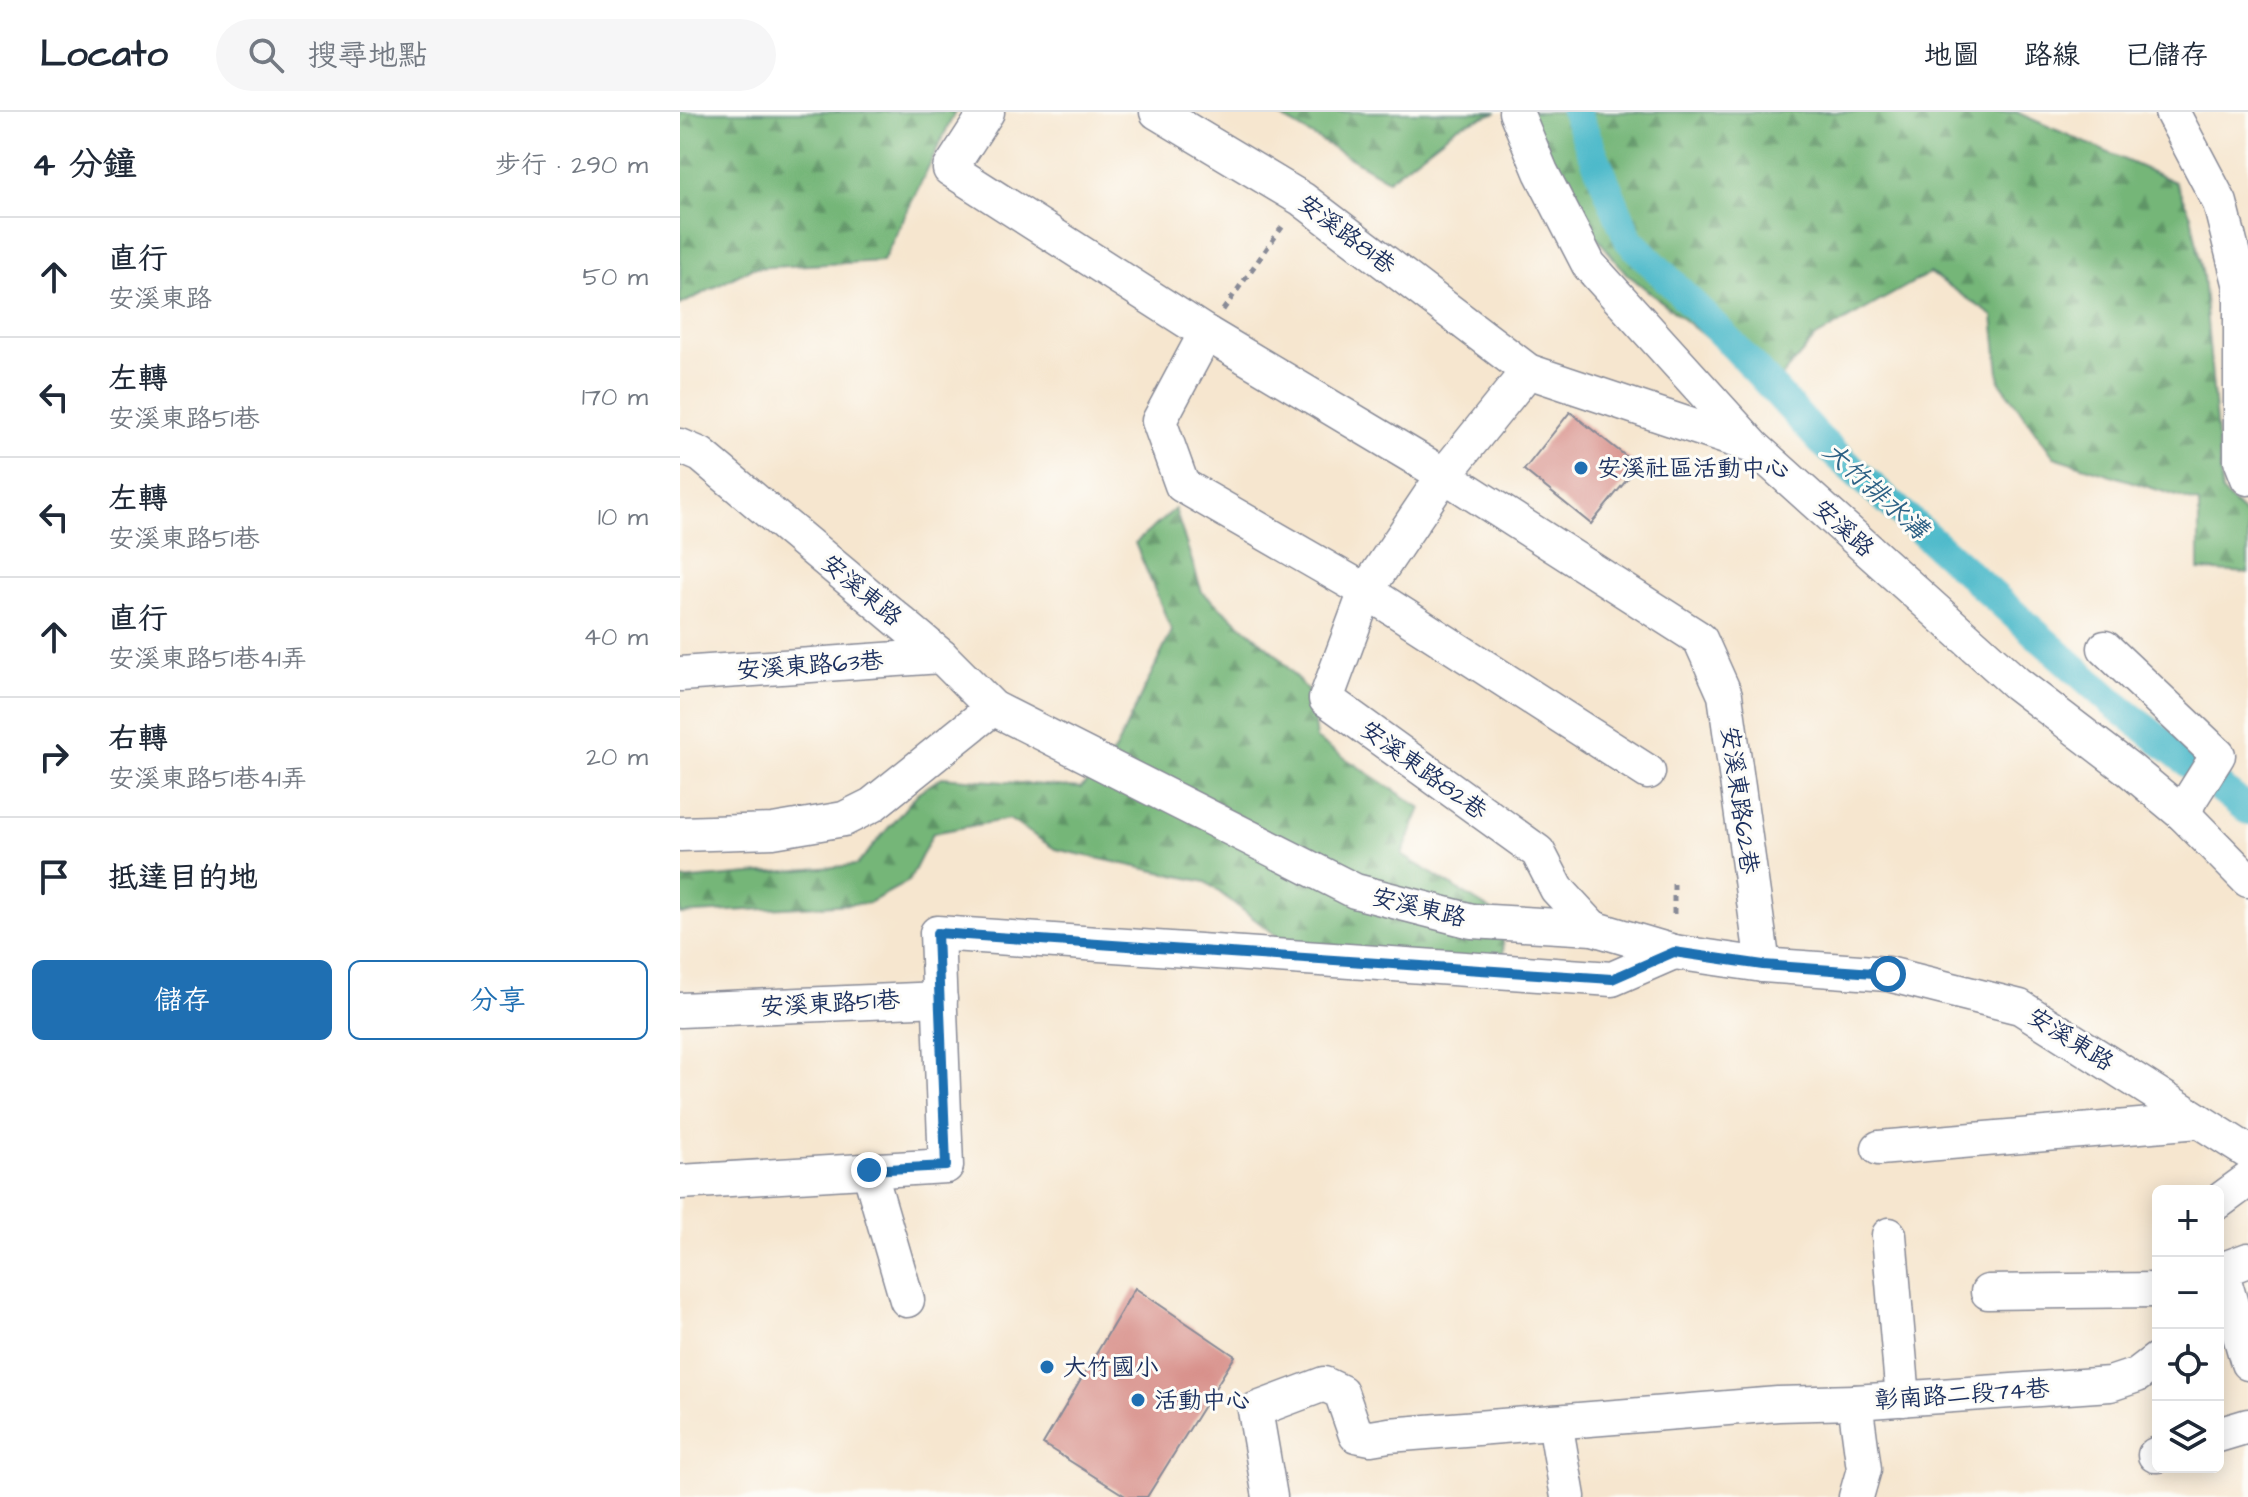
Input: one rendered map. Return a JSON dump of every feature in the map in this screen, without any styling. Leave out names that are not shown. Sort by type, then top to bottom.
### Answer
[{"type":"street","points":[[987,112],[950,169],[1206,333],[1444,475]]},
{"type":"street","name":"安溪路81巷","points":[[1157,112],[1302,199],[1528,371],[1753,446]]},
{"type":"street","name":"安溪路","points":[[1516,112],[1541,172],[1589,265],[1753,446],[2016,683],[2130,770],[2187,808],[2248,880]]},
{"type":"street","points":[[2172,112],[2220,203],[2241,287],[2241,460],[2248,478]]},
{"type":"street","points":[[1206,333],[1159,421],[1182,485],[1366,591],[1648,772]]},
{"type":"street","points":[[1366,591],[1444,475],[1528,371]]},
{"type":"street","name":"安溪東路","points":[[680,446],[701,455],[941,656],[993,708],[1355,891],[1472,921],[1593,928],[1674,952],[1763,965],[1888,974],[2020,1007],[2248,1152]]},
{"type":"street","name":"安溪東路62巷","points":[[1444,475],[1700,639],[1725,695],[1763,965]]},
{"type":"street","name":"安溪東路82巷","points":[[1366,591],[1326,699],[1538,852],[1557,889],[1593,928]]},
{"type":"street","points":[[2105,648],[2218,755],[2187,808]]},
{"type":"street","name":"安溪東路63巷","points":[[680,674],[941,656]]},
{"type":"street","points":[[680,834],[773,831],[844,819],[872,805],[993,708]]},
{"type":"street","points":[[680,1182],[946,1166],[937,933],[1612,979],[1674,952]]},
{"type":"street","name":"安溪東路51巷","points":[[680,1010],[940,999]]},
{"type":"street","points":[[1879,1148],[2199,1121]]},
{"type":"street","points":[[869,1170],[907,1300]]},
{"type":"street","points":[[2224,1198],[2248,1180]]},
{"type":"street","points":[[1889,1235],[1903,1399]]},
{"type":"street","points":[[2248,1260],[2221,1270],[2248,1363]]},
{"type":"street","points":[[1988,1292],[2152,1290]]},
{"type":"street","name":"彰南路二段74巷","points":[[1856,1497],[1864,1469],[1855,1402],[2110,1384],[2137,1375],[2152,1364]]},
{"type":"street","points":[[1270,1497],[1255,1410],[1324,1384],[1341,1392],[1356,1435],[1371,1438],[1778,1404],[1855,1402]]},
{"type":"street","points":[[1555,1422],[1568,1497]]},
{"type":"street","points":[[2224,1433],[2248,1426]]},
{"type":"path","points":[[1206,333],[1302,199]]},
{"type":"green space","points":[[680,112],[955,112],[883,261],[752,268],[680,305]]},
{"type":"green space","points":[[1272,112],[1497,112],[1458,126],[1388,180]]},
{"type":"green space","points":[[1513,112],[2016,112],[2175,182],[2191,215],[2203,276],[2222,492],[2248,517],[2248,573],[2199,570],[2199,503],[2054,457],[2000,382],[1993,316],[1930,273],[1816,337],[1770,389],[1626,273],[1562,195]]},
{"type":"green space","points":[[1175,509],[1202,592],[1277,655],[1311,695],[1316,739],[1421,808],[1402,855],[1502,917],[1504,962],[1304,957],[1206,882],[1055,849],[1009,819],[933,833],[909,881],[869,903],[680,914],[680,880],[857,865],[918,793],[942,777],[1081,788],[1114,752],[1172,631],[1135,543]]},
{"type":"building","name":"安溪社區活動中心","points":[[1570,412],[1638,466],[1591,524],[1524,470]]},
{"type":"building","name":"活動中心","points":[[1135,1288],[1235,1356],[1147,1497],[1127,1497],[1043,1444]]},
{"type":"waterway","name":"大竹排水溝","points":[[1576,112],[1629,240],[1735,347],[1820,440],[2113,703],[2248,810]]},
{"type":"place","name":"安溪社區活動中心","points":[[1581,468]]},
{"type":"place","name":"大竹國小","points":[[1047,1367]]},
{"type":"place","name":"活動中心","points":[[1138,1400]]},
{"type":"route","points":[[869,1170],[946,1166],[937,933],[1612,979],[1674,952],[1763,965],[1888,974]]}]
